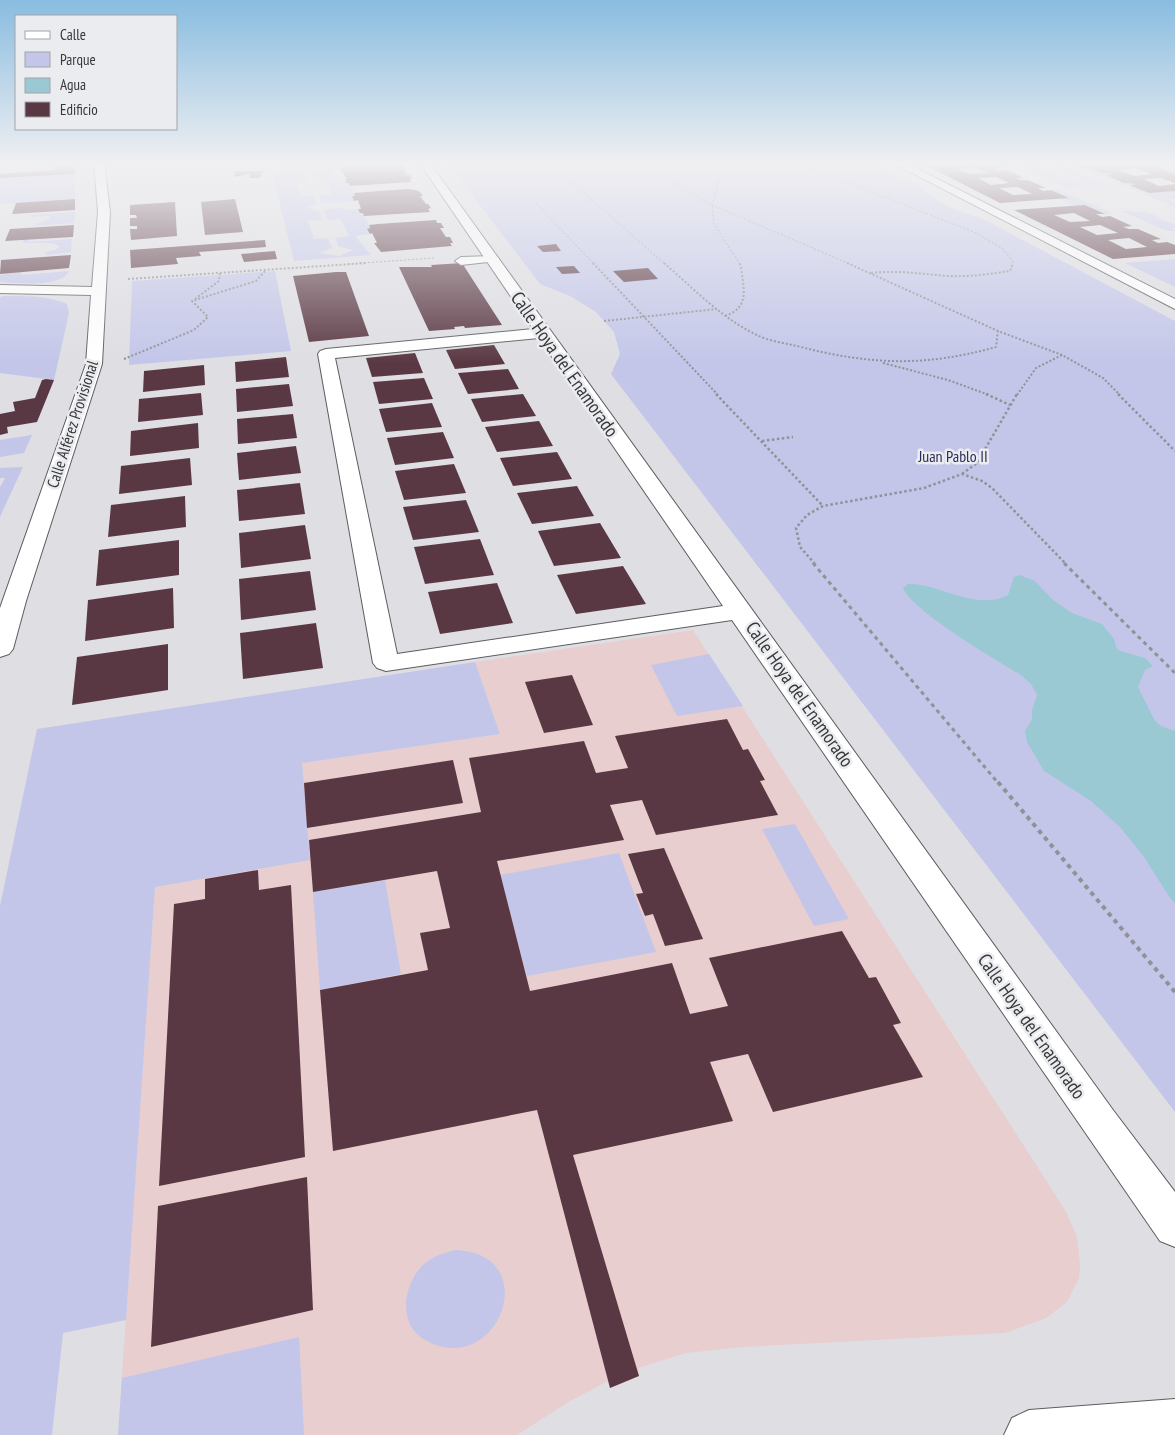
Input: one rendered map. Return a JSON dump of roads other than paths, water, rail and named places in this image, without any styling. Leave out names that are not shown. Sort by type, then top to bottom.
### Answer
[{"type":"street","name":"Calle Alférez Provisional","points":[[0,649],[14,601],[94,364],[103,229]]},
{"type":"street","name":"Calle Hoya del Enamorado","points":[[471,229],[1093,1114],[1175,1227]]},
{"type":"street","points":[[1027,229],[1175,305]]},
{"type":"street","points":[[3,290],[99,286]]},
{"type":"street","points":[[543,333],[326,354],[386,663],[741,611]]},
{"type":"street","points":[[1029,1435],[1175,1424]]},
{"type":"lane","points":[[461,262],[491,257]]},
{"type":"water","points":[[1019,575],[1035,581],[1053,600],[1072,613],[1102,624],[1114,639],[1116,647],[1120,651],[1145,658],[1153,666],[1145,670],[1138,687],[1155,721],[1161,726],[1175,731],[1175,903],[1144,857],[1120,827],[1091,801],[1044,771],[1027,742],[1025,731],[1032,719],[1032,710],[1037,695],[1031,684],[1021,675],[938,622],[921,609],[903,588],[908,584],[920,585],[971,599],[996,599],[1008,595],[1014,577]]},
{"type":"park label","name":"Juan Pablo II","points":[[953,456]]}]
